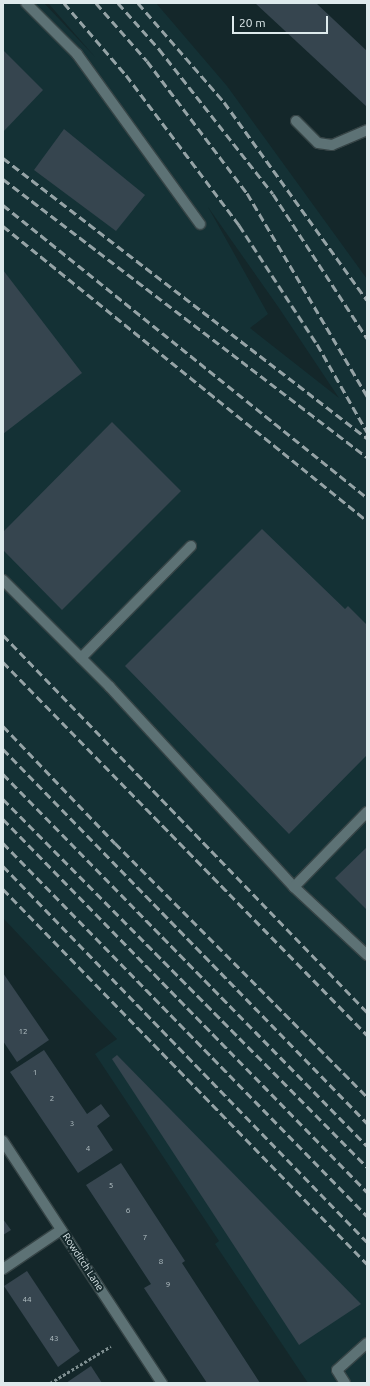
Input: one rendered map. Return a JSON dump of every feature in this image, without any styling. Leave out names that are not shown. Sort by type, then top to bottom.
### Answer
[{"type":"street","points":[[26,3],[77,54],[200,224]]},
{"type":"street","points":[[296,121],[318,143],[332,146],[367,130]]},
{"type":"street","points":[[80,658],[191,546]]},
{"type":"street","points":[[3,580],[80,658],[294,887],[367,955]]},
{"type":"street","points":[[294,887],[367,812]]},
{"type":"street","name":"Rowditch Lane","points":[[3,1141],[162,1383]]},
{"type":"street","points":[[3,1269],[61,1230]]},
{"type":"street","points":[[345,1383],[337,1370],[367,1343]]},
{"type":"path","points":[[50,1383],[130,1334]]},
{"type":"shaded area","points":[[3,3],[44,3],[95,57],[48,3],[156,3],[227,86],[367,279],[367,1383],[308,1383],[215,1244],[219,1241],[95,1054],[117,1039],[3,918]],"holes":[[[208,207],[279,308],[339,398],[250,328],[268,314]]]},
{"type":"building","points":[[255,3],[316,3],[367,51],[367,107]]},
{"type":"building","points":[[3,50],[43,90],[3,132]]},
{"type":"building","points":[[64,129],[145,195],[116,231],[34,170]]},
{"type":"building","points":[[3,270],[82,373],[3,434]]},
{"type":"building","points":[[112,422],[181,491],[62,610],[3,550],[3,532]]},
{"type":"building","points":[[262,529],[345,609],[348,606],[367,625],[367,755],[289,834],[125,666]]},
{"type":"building","points":[[367,847],[367,910],[335,878]]},
{"type":"building","points":[[3,973],[49,1040],[17,1062],[3,1041]]},
{"type":"building","points":[[44,1050],[87,1114],[101,1104],[110,1116],[97,1126],[113,1150],[78,1173],[10,1072]]},
{"type":"building","points":[[117,1055],[361,1304],[299,1345],[112,1059]]},
{"type":"building","points":[[121,1163],[185,1261],[182,1263],[260,1383],[207,1383],[144,1288],[151,1284],[86,1185]]},
{"type":"building","points":[[3,1219],[11,1230],[3,1235]]},
{"type":"building","points":[[27,1271],[80,1351],[58,1367],[4,1286]]},
{"type":"building","points":[[91,1366],[102,1383],[66,1383]]},
{"type":"railway","points":[[64,3],[126,75],[239,225],[317,344],[367,432]]},
{"type":"railway","points":[[96,3],[147,61],[247,193],[367,396]]},
{"type":"railway","points":[[118,3],[159,49],[273,194],[367,338]]},
{"type":"railway","points":[[138,3],[224,102],[367,300]]},
{"type":"railway","points":[[3,158],[367,438]]},
{"type":"railway","points":[[3,179],[367,457]]},
{"type":"railway","points":[[3,205],[367,498]]},
{"type":"railway","points":[[3,226],[367,521]]},
{"type":"railway","points":[[3,635],[367,1012]]},
{"type":"railway","points":[[3,662],[367,1035]]},
{"type":"railway","points":[[3,726],[115,843],[367,1097]]},
{"type":"railway","points":[[3,749],[367,1123]]},
{"type":"railway","points":[[3,774],[367,1146]]},
{"type":"railway","points":[[3,799],[367,1167]]},
{"type":"railway","points":[[3,819],[367,1192]]},
{"type":"railway","points":[[3,843],[367,1216]]},
{"type":"railway","points":[[3,866],[367,1242]]},
{"type":"railway","points":[[3,889],[367,1264]]}]
